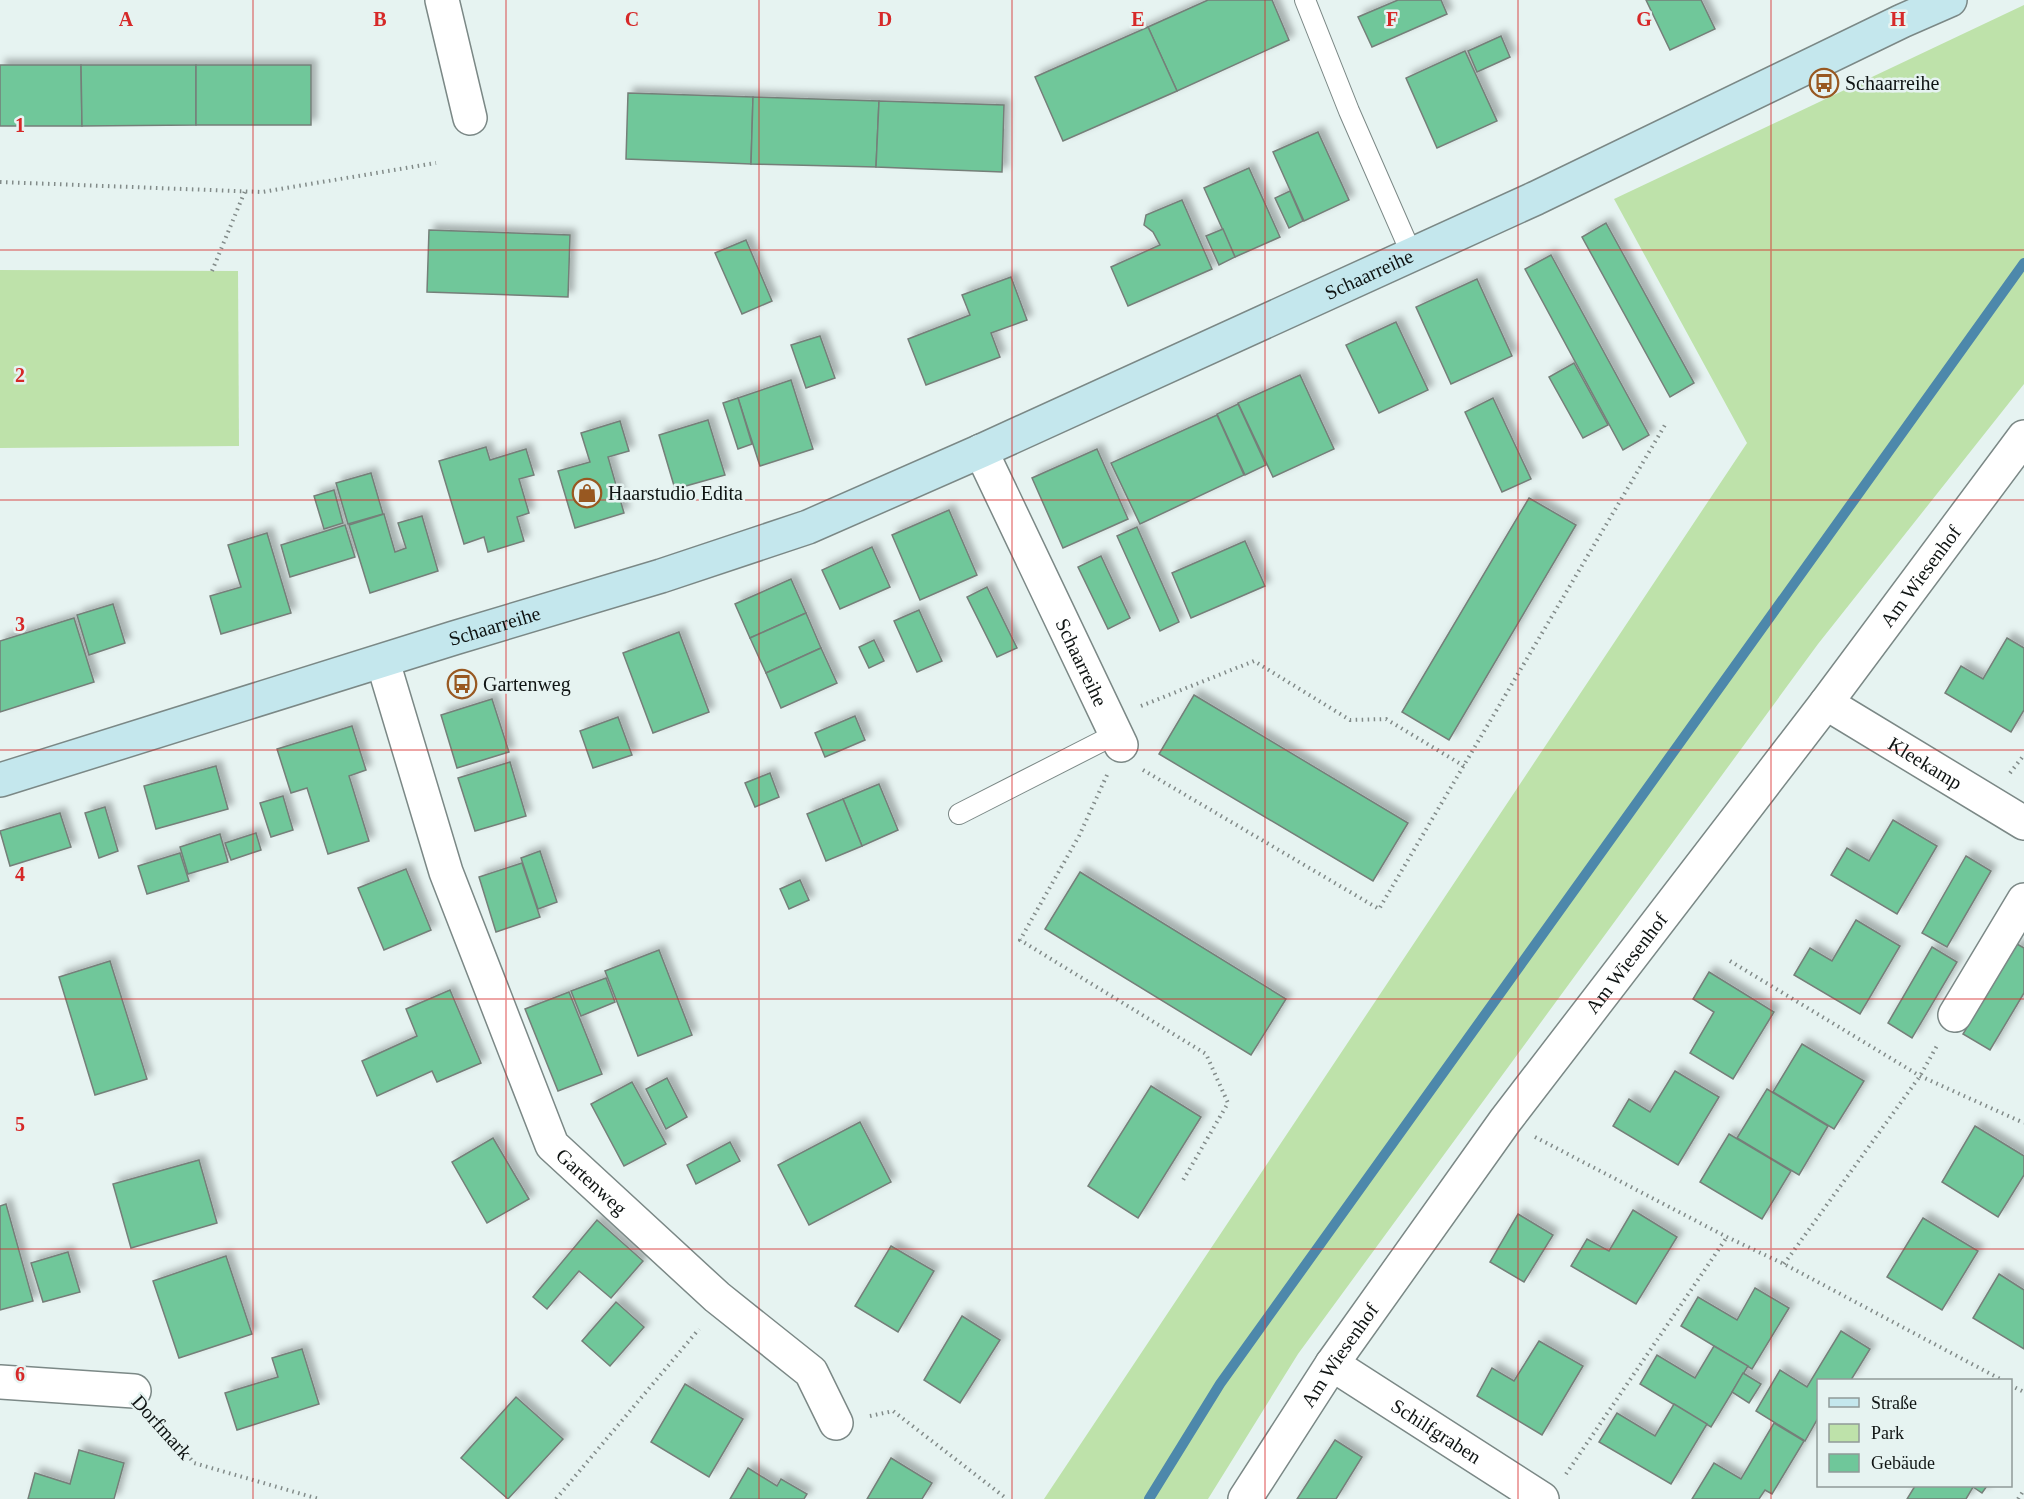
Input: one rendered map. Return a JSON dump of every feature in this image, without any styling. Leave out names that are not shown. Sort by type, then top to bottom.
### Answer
[{"type":"main road","name":"Schaarreihe","points":[[0,780],[454,638],[628,587],[787,535],[981,451],[1536,198],[1950,0]]},
{"type":"street","points":[[442,0],[470,118]]},
{"type":"street","name":"Am Wiesenhof","points":[[1245,1499],[1332,1364],[1505,1121],[1826,703],[2024,437]]},
{"type":"street","name":"Schaarreihe","points":[[981,451],[1115,732]]},
{"type":"street","name":"Gartenweg","points":[[383,662],[446,872],[552,1145],[717,1297],[811,1372],[848,1420]]},
{"type":"street","name":"Kleekamp","points":[[1826,703],[2024,823]]},
{"type":"street","points":[[1955,1015],[2024,900]]},
{"type":"street","name":"Schilfgraben","points":[[1332,1364],[1552,1489]]},
{"type":"street","name":"Dorfmark","points":[[0,1382],[134,1391]]},
{"type":"lane","points":[[1305,0],[1412,255]]},
{"type":"lane","points":[[959,814],[1115,732]]},
{"type":"path","points":[[0,182],[262,192],[436,163]]},
{"type":"path","points":[[212,271],[245,191]]},
{"type":"path","points":[[1115,732],[1134,764],[1379,909],[1665,425]]},
{"type":"path","points":[[1182,1182],[1228,1103],[1206,1054],[1020,940],[1079,836],[1115,732],[1254,661],[1350,720],[1386,719],[1464,766]]},
{"type":"path","points":[[1730,961],[1920,1076],[2024,1122]]},
{"type":"path","points":[[1784,1264],[1920,1076]]},
{"type":"path","points":[[1505,1121],[1727,1237],[1784,1264],[2000,1379]]},
{"type":"path","points":[[1552,1489],[1727,1237]]},
{"type":"path","points":[[556,1499],[697,1333],[717,1297]]},
{"type":"path","name":"Dorfmark","points":[[134,1391],[194,1463],[319,1499]]},
{"type":"path","points":[[848,1420],[893,1411],[1006,1499]]},
{"type":"path","points":[[2018,1499],[2024,1490]]},
{"type":"green space","points":[[2024,5],[2024,384],[1818,644],[1298,1354],[1208,1499],[1044,1499],[1747,443],[1614,199]]},
{"type":"green space","points":[[0,270],[238,271],[239,446],[0,448]]},
{"type":"building","points":[[1208,0],[1272,0],[1289,40],[1177,91],[1148,27]]},
{"type":"building","points":[[1398,0],[1441,0],[1447,14],[1372,47],[1358,17]]},
{"type":"building","points":[[1646,0],[1701,0],[1715,29],[1670,50]]},
{"type":"building","points":[[1148,27],[1177,91],[1063,141],[1035,77]]},
{"type":"building","points":[[1501,36],[1510,57],[1477,72],[1468,51]]},
{"type":"building","points":[[1465,51],[1497,121],[1437,148],[1406,78]]},
{"type":"building","points":[[0,65],[81,65],[82,126],[0,126]]},
{"type":"building","points":[[81,65],[196,65],[196,125],[82,126]]},
{"type":"building","points":[[196,65],[311,65],[311,125],[196,125]]},
{"type":"building","points":[[628,93],[753,97],[751,164],[626,159]]},
{"type":"building","points":[[753,97],[879,101],[876,167],[751,164]]},
{"type":"building","points":[[879,101],[1004,105],[1002,172],[876,167]]},
{"type":"building","points":[[1318,132],[1349,200],[1304,221],[1273,152]]},
{"type":"building","points":[[1249,168],[1280,237],[1235,257],[1204,188]]},
{"type":"building","points":[[1290,191],[1303,221],[1289,228],[1275,198]]},
{"type":"building","points":[[1182,200],[1212,269],[1128,306],[1111,267],[1160,245],[1153,232],[1144,225],[1146,215]]},
{"type":"building","points":[[1606,223],[1694,383],[1670,397],[1582,237]]},
{"type":"building","points":[[1223,229],[1235,257],[1219,265],[1206,236]]},
{"type":"building","points":[[429,230],[570,235],[568,297],[427,292]]},
{"type":"building","points":[[746,240],[772,301],[742,314],[715,253]]},
{"type":"building","points":[[1551,255],[1649,435],[1623,450],[1525,269]]},
{"type":"building","points":[[1011,277],[1027,320],[991,333],[1000,357],[926,385],[908,339],[970,315],[962,295]]},
{"type":"building","points":[[1477,279],[1512,356],[1451,384],[1416,307]]},
{"type":"building","points":[[1396,322],[1428,390],[1379,413],[1346,345]]},
{"type":"building","points":[[820,336],[835,378],[806,388],[791,345]]},
{"type":"building","points":[[1574,363],[1608,425],[1583,438],[1549,377]]},
{"type":"building","points":[[1300,375],[1334,449],[1273,477],[1238,403]]},
{"type":"building","points":[[791,380],[813,449],[760,466],[738,398]]},
{"type":"building","points":[[738,398],[752,444],[738,449],[723,403]]},
{"type":"building","points":[[1493,398],[1531,479],[1502,492],[1465,412]]},
{"type":"building","points":[[1238,404],[1266,465],[1245,475],[1217,414]]},
{"type":"building","points":[[1217,415],[1244,475],[1140,524],[1111,463]]},
{"type":"building","points":[[708,420],[725,475],[675,489],[659,435]]},
{"type":"building","points":[[620,421],[629,451],[608,457],[624,513],[575,528],[558,471],[590,462],[581,433]]},
{"type":"building","points":[[486,447],[490,460],[526,449],[534,475],[519,479],[529,513],[517,517],[524,541],[488,552],[484,537],[464,544],[439,461]]},
{"type":"building","points":[[1097,449],[1128,519],[1063,548],[1032,478]]},
{"type":"building","points":[[371,473],[383,514],[348,524],[336,483]]},
{"type":"building","points":[[334,490],[343,523],[324,529],[314,496]]},
{"type":"building","points":[[1529,498],[1576,525],[1449,740],[1402,712]]},
{"type":"building","points":[[949,510],[977,575],[920,600],[892,535]]},
{"type":"building","points":[[384,514],[395,552],[406,548],[398,523],[422,516],[438,571],[370,593],[349,525]]},
{"type":"building","points":[[345,525],[355,557],[290,577],[281,545]]},
{"type":"building","points":[[1137,527],[1179,622],[1160,631],[1117,536]]},
{"type":"building","points":[[267,533],[291,613],[221,634],[210,596],[241,587],[228,545]]},
{"type":"building","points":[[1245,541],[1265,586],[1191,618],[1172,573]]},
{"type":"building","points":[[872,547],[890,587],[840,609],[822,570]]},
{"type":"building","points":[[1101,556],[1130,618],[1108,629],[1078,567]]},
{"type":"building","points":[[791,579],[806,613],[750,638],[735,604]]},
{"type":"building","points":[[987,587],[1017,648],[997,657],[967,597]]},
{"type":"building","points":[[113,604],[125,643],[89,655],[77,615]]},
{"type":"building","points":[[919,610],[942,661],[917,672],[894,621]]},
{"type":"building","points":[[806,613],[821,648],[766,673],[750,638]]},
{"type":"building","points":[[74,618],[94,682],[0,712],[0,641]]},
{"type":"building","points":[[679,632],[709,712],[653,733],[623,653]]},
{"type":"building","points":[[2007,638],[2024,648],[2024,710],[2011,732],[1945,693],[1961,666],[1983,679]]},
{"type":"building","points":[[874,640],[884,661],[869,668],[859,647]]},
{"type":"building","points":[[821,648],[837,683],[781,708],[766,673]]},
{"type":"building","points":[[1194,695],[1408,823],[1373,881],[1159,754]]},
{"type":"building","points":[[492,699],[509,752],[457,768],[441,715]]},
{"type":"building","points":[[855,716],[865,740],[825,757],[815,733]]},
{"type":"building","points":[[618,717],[632,755],[593,768],[580,731]]},
{"type":"building","points":[[352,726],[366,770],[349,776],[369,841],[328,854],[307,788],[291,793],[277,749]]},
{"type":"building","points":[[510,762],[526,816],[475,831],[458,778]]},
{"type":"building","points":[[216,766],[228,809],[156,829],[144,786]]},
{"type":"building","points":[[770,773],[779,797],[755,807],[745,783]]},
{"type":"building","points":[[879,784],[898,830],[862,846],[843,799]]},
{"type":"building","points":[[283,796],[293,830],[271,837],[260,803]]},
{"type":"building","points":[[843,799],[862,846],[826,861],[807,814]]},
{"type":"building","points":[[105,807],[118,851],[99,858],[85,813]]},
{"type":"building","points":[[60,813],[71,847],[10,866],[0,831]]},
{"type":"building","points":[[1893,820],[1937,846],[1897,914],[1831,875],[1847,848],[1869,861]]},
{"type":"building","points":[[256,833],[261,850],[231,860],[225,843]]},
{"type":"building","points":[[220,834],[228,862],[188,874],[180,847]]},
{"type":"building","points":[[540,851],[557,902],[538,909],[521,858]]},
{"type":"building","points":[[180,853],[189,881],[147,894],[138,866]]},
{"type":"building","points":[[1966,856],[1991,871],[1947,947],[1922,933]]},
{"type":"building","points":[[522,863],[540,917],[496,932],[479,877]]},
{"type":"building","points":[[406,869],[431,930],[384,950],[358,888]]},
{"type":"building","points":[[1080,872],[1286,999],[1251,1055],[1045,929]]},
{"type":"building","points":[[800,880],[809,900],[789,909],[780,889]]},
{"type":"building","points":[[1856,920],[1900,946],[1860,1014],[1794,975],[1810,948],[1832,961]]},
{"type":"building","points":[[2017,944],[2024,948],[2024,993],[1990,1050],[1963,1034]]},
{"type":"building","points":[[1932,947],[1957,962],[1912,1038],[1888,1023]]},
{"type":"building","points":[[659,950],[692,1035],[638,1056],[605,971]]},
{"type":"building","points":[[110,961],[147,1079],[95,1095],[59,977]]},
{"type":"building","points":[[1709,972],[1774,1012],[1733,1079],[1690,1053],[1714,1012],[1693,999]]},
{"type":"building","points":[[606,978],[615,1002],[581,1016],[571,991]]},
{"type":"building","points":[[450,990],[481,1063],[437,1082],[432,1071],[377,1096],[362,1061],[417,1036],[406,1009]]},
{"type":"building","points":[[569,992],[602,1074],[558,1091],[525,1009]]},
{"type":"building","points":[[1802,1044],[1864,1081],[1834,1129],[1773,1092]]},
{"type":"building","points":[[1675,1071],[1719,1097],[1678,1165],[1613,1126],[1629,1099],[1650,1112]]},
{"type":"building","points":[[667,1078],[687,1117],[666,1129],[646,1089]]},
{"type":"building","points":[[632,1082],[666,1144],[624,1166],[591,1104]]},
{"type":"building","points":[[1151,1086],[1201,1117],[1138,1218],[1088,1186]]},
{"type":"building","points":[[1767,1089],[1828,1126],[1799,1175],[1737,1138]]},
{"type":"building","points":[[860,1122],[891,1182],[809,1225],[778,1165]]},
{"type":"building","points":[[1975,1126],[2024,1156],[2024,1175],[1998,1217],[1942,1182]]},
{"type":"building","points":[[1729,1134],[1791,1171],[1762,1219],[1700,1182]]},
{"type":"building","points":[[493,1138],[529,1199],[487,1223],[452,1162]]},
{"type":"building","points":[[730,1142],[740,1161],[696,1184],[687,1165]]},
{"type":"building","points":[[199,1160],[217,1223],[131,1248],[113,1184]]},
{"type":"building","points":[[6,1204],[33,1301],[0,1310],[0,1206]]},
{"type":"building","points":[[1633,1210],[1677,1237],[1636,1304],[1571,1266],[1587,1239],[1609,1251]]},
{"type":"building","points":[[1518,1214],[1553,1235],[1524,1282],[1490,1262]]},
{"type":"building","points":[[1923,1218],[1978,1251],[1942,1310],[1887,1277]]},
{"type":"building","points":[[597,1220],[643,1261],[611,1298],[579,1271],[547,1309],[533,1297]]},
{"type":"building","points":[[891,1246],[934,1271],[898,1332],[855,1306]]},
{"type":"building","points":[[68,1252],[80,1292],[43,1302],[31,1263]]},
{"type":"building","points":[[226,1256],[252,1334],[179,1358],[153,1281]]},
{"type":"building","points":[[1999,1274],[2024,1290],[2024,1349],[1973,1318]]},
{"type":"building","points":[[1755,1288],[1789,1308],[1752,1369],[1681,1326],[1698,1297],[1737,1320]]},
{"type":"building","points":[[616,1302],[644,1327],[610,1366],[582,1341]]},
{"type":"building","points":[[962,1316],[1000,1340],[960,1403],[924,1380]]},
{"type":"building","points":[[1841,1331],[1870,1349],[1852,1379],[1817,1379],[1817,1420],[1805,1441],[1756,1411],[1780,1370],[1807,1387]]},
{"type":"building","points":[[1539,1341],[1583,1366],[1542,1435],[1477,1396],[1492,1368],[1514,1381]]},
{"type":"building","points":[[1714,1346],[1748,1366],[1711,1427],[1640,1384],[1657,1355],[1695,1378]]},
{"type":"building","points":[[302,1349],[319,1404],[237,1430],[225,1393],[278,1377],[272,1358]]},
{"type":"building","points":[[1743,1373],[1761,1384],[1749,1403],[1732,1392]]},
{"type":"building","points":[[685,1384],[743,1419],[709,1477],[651,1442]]},
{"type":"building","points":[[516,1397],[563,1439],[508,1499],[461,1458]]},
{"type":"building","points":[[1674,1404],[1707,1424],[1671,1484],[1599,1442],[1617,1413],[1655,1436]]},
{"type":"building","points":[[1774,1423],[1804,1441],[1772,1494],[1765,1490],[1759,1499],[1692,1499],[1714,1463],[1741,1479]]},
{"type":"building","points":[[1335,1440],[1362,1457],[1336,1499],[1297,1499]]},
{"type":"building","points":[[79,1450],[124,1463],[114,1499],[28,1499],[35,1473],[70,1484]]},
{"type":"building","points":[[891,1458],[932,1483],[922,1499],[867,1499]]},
{"type":"building","points":[[748,1468],[777,1486],[781,1479],[807,1494],[804,1499],[730,1499]]},
{"type":"building","points":[[1914,1487],[1973,1487],[1966,1499],[1907,1499]]},
{"type":"building","points":[[1973,1487],[1986,1487],[1982,1493]]},
{"type":"waterway","points":[[1149,1499],[1220,1384],[2024,263]]},
{"type":"place","name":"Schaarreihe","points":[[1824,83]]},
{"type":"place","name":"Haarstudio Edita","points":[[587,493]]},
{"type":"place","name":"Gartenweg","points":[[462,684]]}]
